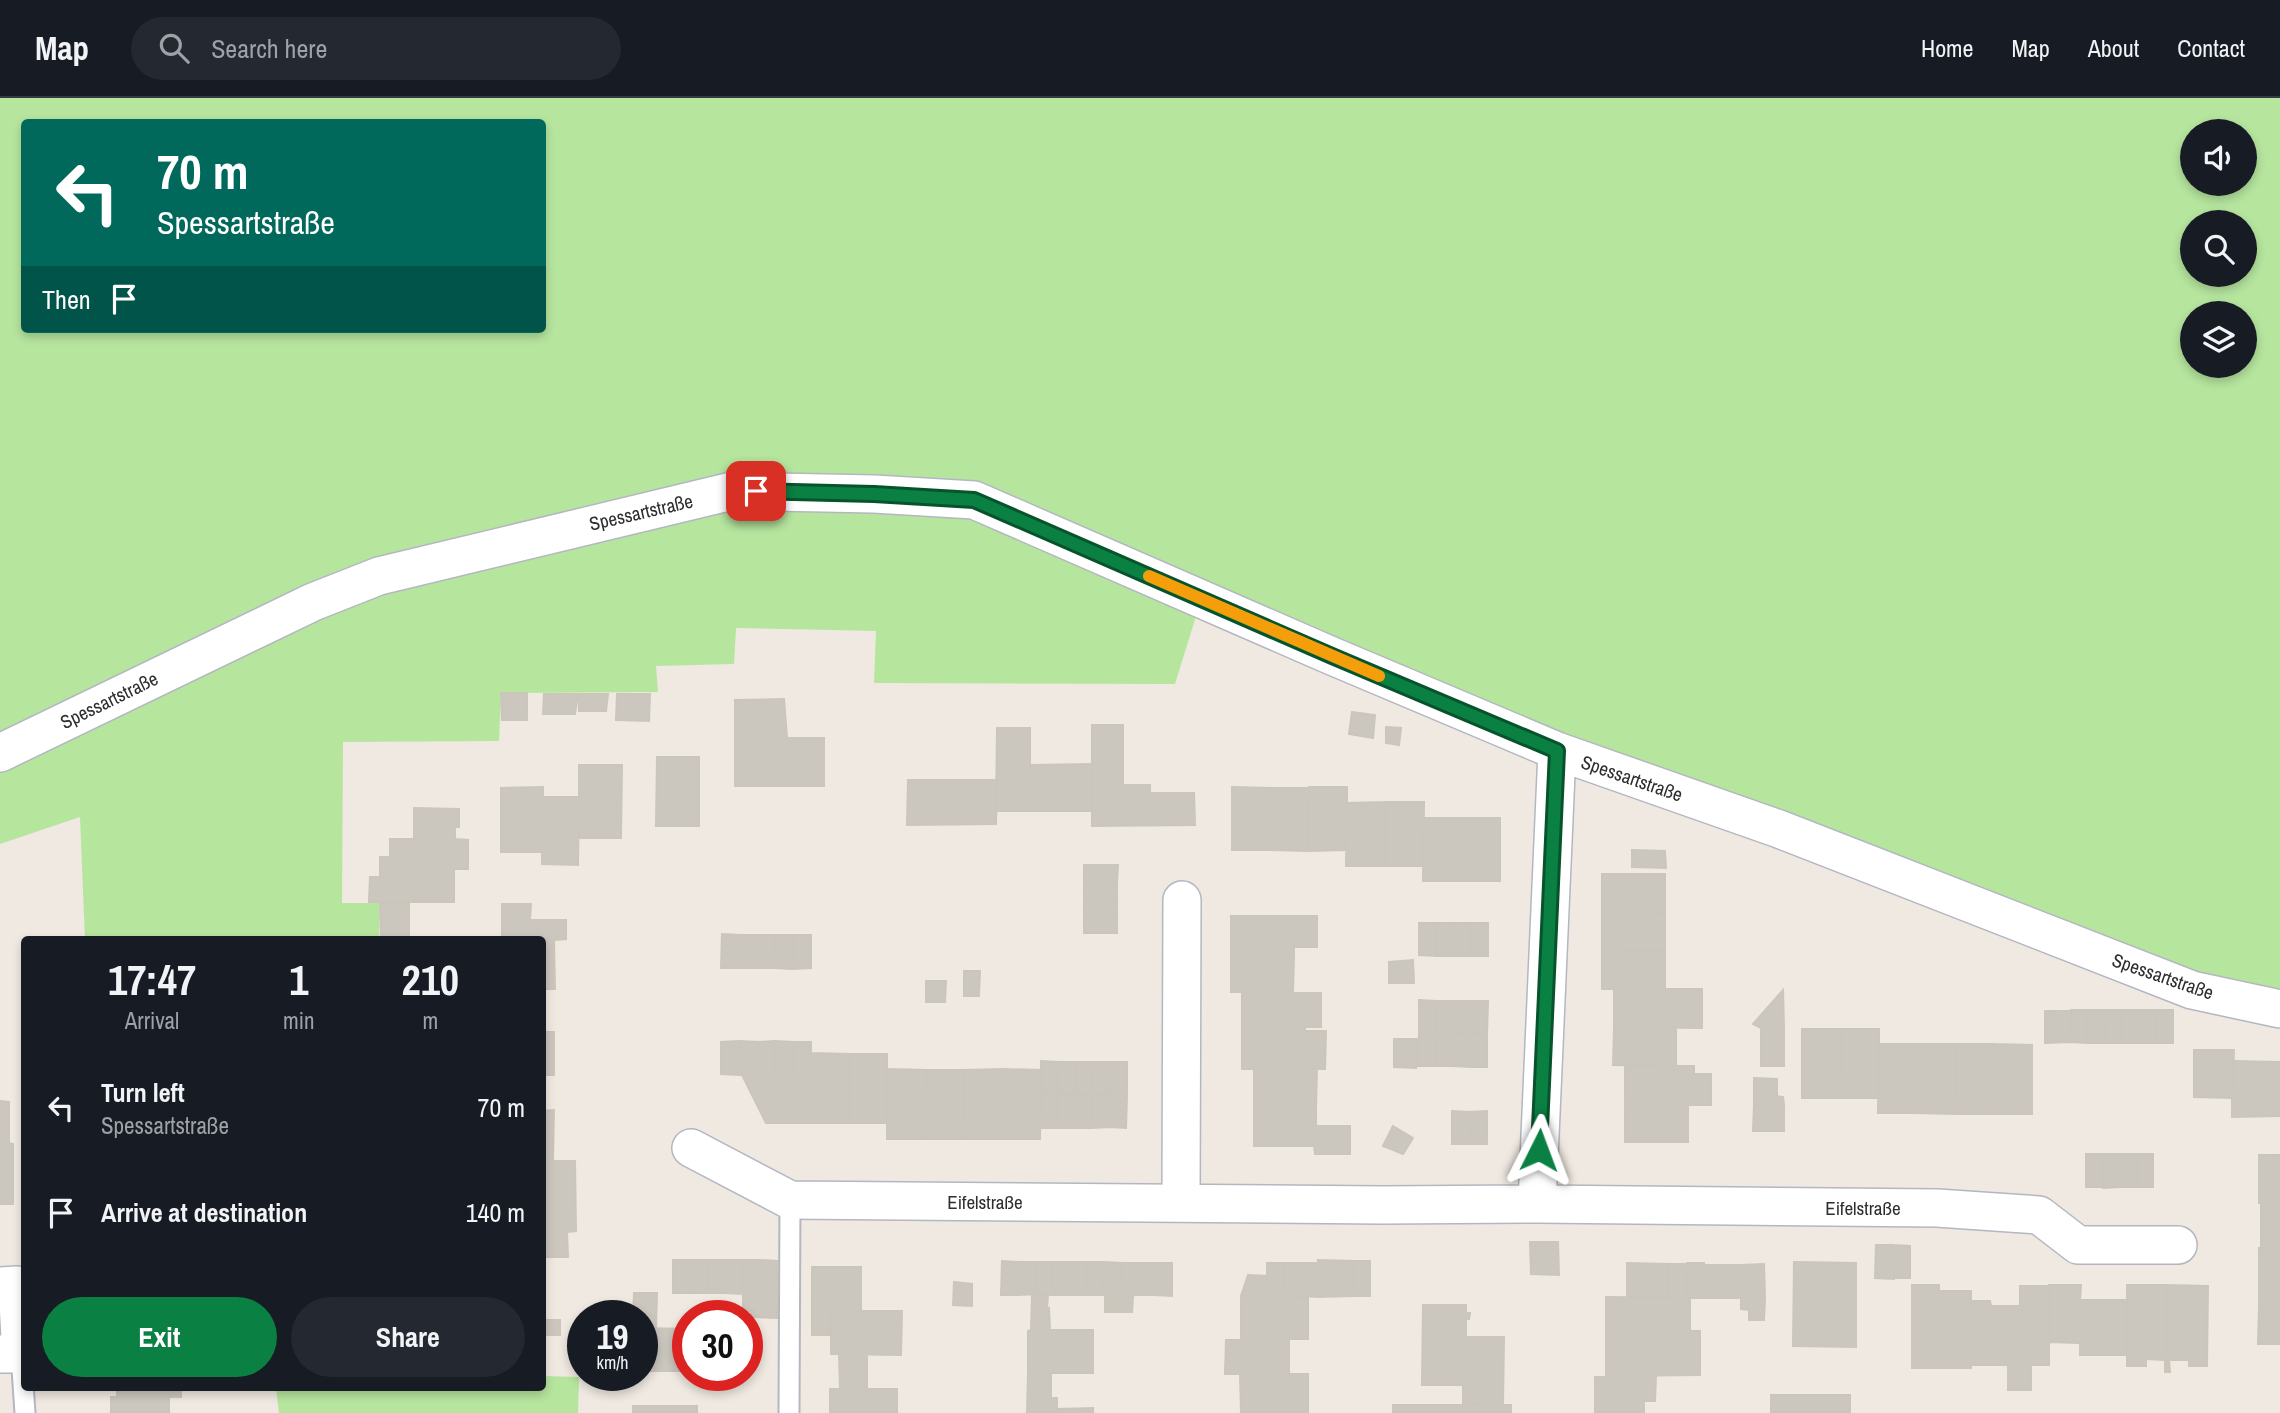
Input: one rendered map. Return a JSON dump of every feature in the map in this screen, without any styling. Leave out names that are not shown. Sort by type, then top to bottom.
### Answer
[{"type":"street","name":"Spessartstraße","points":[[0,753],[313,602],[379,576],[732,491],[874,494],[974,500],[1557,751],[1779,829],[2192,990],[2280,1009]]},
{"type":"street","points":[[1537,1204],[1557,751]]},
{"type":"street","points":[[1181,1203],[1182,900]]},
{"type":"street","name":"Eifelstraße","points":[[691,1148],[790,1200],[1537,1204],[1962,1210],[2039,1215],[2078,1245],[2178,1245]]},
{"type":"street","points":[[0,1286],[17,1285],[10,1354]]},
{"type":"lane","points":[[789,1413],[790,1200]]},
{"type":"lane","points":[[10,1354],[25,1413]]},
{"type":"green space","points":[[0,98],[2280,98],[2280,1009],[1201,600],[1175,684],[874,683],[876,631],[736,628],[734,664],[656,666],[658,692],[501,693],[499,741],[343,742],[342,903],[380,903],[379,936],[85,936],[80,817],[0,844]]},
{"type":"green space","points":[[546,1376],[567,1377],[567,1391],[579,1391],[578,1413],[279,1413],[276,1391],[546,1391]]},
{"type":"building","points":[[501,693],[527,693],[527,720],[502,720]]},
{"type":"building","points":[[544,694],[578,694],[575,714],[543,714]]},
{"type":"building","points":[[579,694],[608,694],[606,711],[579,711]]},
{"type":"building","points":[[617,694],[650,694],[649,721],[616,720]]},
{"type":"building","points":[[784,699],[787,738],[824,738],[824,786],[735,786],[735,700]]},
{"type":"building","points":[[1352,712],[1375,715],[1373,738],[1349,734]]},
{"type":"building","points":[[1092,725],[1123,725],[1123,785],[1150,785],[1150,793],[1194,793],[1195,825],[1092,826]]},
{"type":"building","points":[[1386,727],[1401,728],[1399,745],[1386,743]]},
{"type":"building","points":[[997,728],[1030,728],[1030,765],[1092,764],[1092,811],[996,811]]},
{"type":"building","points":[[657,757],[699,757],[699,826],[656,826]]},
{"type":"building","points":[[579,765],[622,765],[621,838],[579,838]]},
{"type":"building","points":[[908,780],[997,780],[996,824],[907,825]]},
{"type":"building","points":[[543,787],[543,797],[579,797],[578,865],[542,864],[542,852],[501,852],[501,788]]},
{"type":"building","points":[[1232,787],[1270,788],[1270,850],[1232,850]]},
{"type":"building","points":[[1309,787],[1308,851],[1270,850],[1270,788]]},
{"type":"building","points":[[1309,787],[1347,787],[1347,850],[1308,851]]},
{"type":"building","points":[[1385,802],[1424,802],[1423,866],[1385,866]]},
{"type":"building","points":[[1385,802],[1385,866],[1346,866],[1347,803]]},
{"type":"building","points":[[414,808],[459,809],[459,827],[455,827],[455,839],[468,840],[468,869],[454,869],[454,902],[369,902],[370,877],[380,877],[380,857],[390,857],[390,839],[414,839]]},
{"type":"building","points":[[1424,818],[1461,818],[1461,881],[1423,881]]},
{"type":"building","points":[[1461,818],[1500,818],[1500,881],[1461,881]]},
{"type":"building","points":[[1632,850],[1665,851],[1666,868],[1632,867]]},
{"type":"building","points":[[1084,865],[1118,865],[1117,882],[1084,882]]},
{"type":"building","points":[[1602,874],[1665,874],[1665,913],[1602,912]]},
{"type":"building","points":[[1084,882],[1117,882],[1117,899],[1084,899]]},
{"type":"building","points":[[1084,899],[1117,899],[1117,916],[1084,916]]},
{"type":"building","points":[[380,903],[409,904],[409,936],[381,936]]},
{"type":"building","points":[[502,904],[531,904],[530,920],[566,920],[566,939],[554,940],[555,989],[546,989],[546,936],[502,936]]},
{"type":"building","points":[[1602,912],[1665,913],[1665,951],[1602,950]]},
{"type":"building","points":[[1084,916],[1117,916],[1117,933],[1084,933]]},
{"type":"building","points":[[1231,916],[1317,916],[1317,947],[1294,947],[1294,955],[1231,954]]},
{"type":"building","points":[[1419,923],[1437,923],[1436,956],[1419,955]]},
{"type":"building","points":[[1437,923],[1454,923],[1454,956],[1436,956]]},
{"type":"building","points":[[1454,923],[1471,923],[1471,956],[1454,956]]},
{"type":"building","points":[[1471,923],[1488,923],[1488,956],[1471,956]]},
{"type":"building","points":[[722,934],[739,935],[739,968],[721,968]]},
{"type":"building","points":[[739,935],[757,935],[757,968],[739,968]]},
{"type":"building","points":[[757,935],[775,935],[776,968],[757,968]]},
{"type":"building","points":[[775,935],[793,935],[793,969],[776,968]]},
{"type":"building","points":[[793,935],[811,935],[811,968],[793,969]]},
{"type":"building","points":[[1602,950],[1665,951],[1665,989],[1602,989]]},
{"type":"building","points":[[1231,954],[1294,955],[1293,992],[1231,992]]},
{"type":"building","points":[[1413,960],[1414,983],[1389,983],[1389,962]]},
{"type":"building","points":[[964,971],[980,971],[979,996],[964,996]]},
{"type":"building","points":[[926,981],[946,981],[945,1002],[926,1002]]},
{"type":"building","points":[[1614,989],[1702,989],[1702,1028],[1614,1027]]},
{"type":"building","points":[[1783,990],[1784,1028],[1761,1028],[1753,1024]]},
{"type":"building","points":[[1242,993],[1321,993],[1321,1027],[1305,1027],[1305,1032],[1242,1031]]},
{"type":"building","points":[[1419,1000],[1436,1001],[1436,1034],[1419,1034]]},
{"type":"building","points":[[1436,1001],[1453,1001],[1453,1034],[1436,1034]]},
{"type":"building","points":[[1453,1001],[1470,1001],[1470,1033],[1453,1034]]},
{"type":"building","points":[[1470,1001],[1488,1001],[1487,1034],[1470,1033]]},
{"type":"building","points":[[2071,1010],[2087,1010],[2087,1043],[2070,1042]]},
{"type":"building","points":[[2071,1010],[2070,1042],[2045,1043],[2045,1011]]},
{"type":"building","points":[[2087,1010],[2104,1010],[2105,1043],[2087,1043]]},
{"type":"building","points":[[2104,1010],[2121,1010],[2122,1043],[2105,1043]]},
{"type":"building","points":[[2121,1010],[2138,1010],[2139,1043],[2122,1043]]},
{"type":"building","points":[[2138,1010],[2156,1010],[2156,1043],[2139,1043]]},
{"type":"building","points":[[2156,1010],[2173,1010],[2173,1043],[2156,1043]]},
{"type":"building","points":[[1614,1027],[1676,1027],[1676,1066],[1613,1065]]},
{"type":"building","points":[[1761,1028],[1784,1028],[1784,1066],[1761,1066]]},
{"type":"building","points":[[1802,1029],[1841,1029],[1840,1098],[1802,1098]]},
{"type":"building","points":[[1841,1029],[1879,1029],[1879,1098],[1840,1098]]},
{"type":"building","points":[[1242,1031],[1326,1031],[1325,1069],[1242,1069]]},
{"type":"building","points":[[546,1032],[554,1032],[554,1075],[546,1075]]},
{"type":"building","points":[[1470,1033],[1470,1067],[1453,1066],[1453,1034]]},
{"type":"building","points":[[1470,1033],[1487,1034],[1487,1067],[1470,1067]]},
{"type":"building","points":[[1419,1034],[1436,1034],[1436,1066],[1418,1066]]},
{"type":"building","points":[[1436,1034],[1453,1034],[1453,1066],[1436,1066]]},
{"type":"building","points":[[1394,1039],[1417,1039],[1416,1068],[1394,1067]]},
{"type":"building","points":[[739,1041],[739,1075],[721,1074],[721,1042]]},
{"type":"building","points":[[739,1041],[758,1042],[757,1075],[739,1075]]},
{"type":"building","points":[[775,1041],[793,1042],[793,1075],[775,1075]]},
{"type":"building","points":[[775,1041],[775,1075],[757,1075],[758,1042]]},
{"type":"building","points":[[793,1042],[811,1042],[811,1075],[793,1075]]},
{"type":"building","points":[[1879,1044],[1917,1044],[1917,1113],[1878,1113]]},
{"type":"building","points":[[1917,1044],[1956,1044],[1955,1114],[1917,1113]]},
{"type":"building","points":[[1956,1044],[1994,1044],[1994,1114],[1955,1114]]},
{"type":"building","points":[[1994,1044],[2032,1045],[2032,1114],[1994,1114]]},
{"type":"building","points":[[2194,1050],[2234,1050],[2232,1098],[2194,1097]]},
{"type":"building","points":[[811,1053],[849,1054],[849,1123],[811,1123]]},
{"type":"building","points":[[849,1054],[887,1054],[887,1123],[849,1123]]},
{"type":"building","points":[[1041,1061],[1058,1062],[1057,1094],[1041,1095]]},
{"type":"building","points":[[2232,1061],[2280,1062],[2280,1116],[2232,1117]]},
{"type":"building","points":[[1058,1062],[1076,1062],[1075,1095],[1057,1094]]},
{"type":"building","points":[[1076,1062],[1093,1062],[1092,1094],[1075,1095]]},
{"type":"building","points":[[1093,1062],[1110,1062],[1110,1095],[1092,1094]]},
{"type":"building","points":[[1110,1062],[1127,1062],[1127,1095],[1110,1095]]},
{"type":"building","points":[[1625,1066],[1694,1066],[1694,1074],[1711,1074],[1711,1105],[1625,1104]]},
{"type":"building","points":[[887,1069],[926,1070],[925,1139],[887,1139]]},
{"type":"building","points":[[1002,1069],[1002,1139],[963,1139],[964,1070]]},
{"type":"building","points":[[1002,1069],[1041,1070],[1040,1139],[1002,1139]]},
{"type":"building","points":[[1254,1069],[1317,1069],[1316,1108],[1254,1107]]},
{"type":"building","points":[[926,1070],[964,1070],[963,1139],[925,1139]]},
{"type":"building","points":[[742,1075],[811,1075],[811,1123],[766,1123]]},
{"type":"building","points":[[1754,1078],[1777,1079],[1777,1096],[1783,1097],[1784,1105],[1754,1105]]},
{"type":"building","points":[[1057,1094],[1075,1095],[1075,1128],[1058,1128]]},
{"type":"building","points":[[1057,1094],[1058,1128],[1040,1128],[1041,1095]]},
{"type":"building","points":[[1092,1094],[1110,1095],[1110,1127],[1092,1128]]},
{"type":"building","points":[[1092,1094],[1092,1128],[1075,1128],[1075,1095]]},
{"type":"building","points":[[1110,1095],[1127,1095],[1126,1128],[1110,1127]]},
{"type":"building","points":[[0,1101],[9,1102],[9,1143],[13,1144],[13,1204],[0,1204]]},
{"type":"building","points":[[1625,1104],[1688,1105],[1688,1142],[1625,1142]]},
{"type":"building","points":[[1754,1105],[1784,1105],[1784,1131],[1753,1131]]},
{"type":"building","points":[[1254,1107],[1316,1108],[1316,1126],[1350,1126],[1350,1154],[1315,1154],[1314,1146],[1254,1146]]},
{"type":"building","points":[[554,1110],[553,1161],[546,1161],[546,1111]]},
{"type":"building","points":[[1452,1111],[1469,1112],[1470,1144],[1452,1144]]},
{"type":"building","points":[[1487,1111],[1487,1144],[1470,1144],[1469,1112]]},
{"type":"building","points":[[1393,1126],[1413,1138],[1403,1154],[1383,1146]]},
{"type":"building","points":[[2086,1154],[2103,1154],[2103,1187],[2086,1187]]},
{"type":"building","points":[[2103,1154],[2120,1154],[2120,1187],[2103,1188]]},
{"type":"building","points":[[2120,1154],[2137,1154],[2137,1187],[2120,1187]]},
{"type":"building","points":[[2137,1154],[2153,1154],[2153,1187],[2137,1187]]},
{"type":"building","points":[[2259,1155],[2280,1155],[2280,1203],[2259,1203]]},
{"type":"building","points":[[546,1161],[575,1161],[576,1231],[567,1232],[568,1257],[546,1257]]},
{"type":"building","points":[[2261,1203],[2280,1203],[2280,1230],[2261,1230]]},
{"type":"building","points":[[2261,1230],[2280,1230],[2280,1248],[2261,1248]]},
{"type":"building","points":[[1530,1242],[1558,1242],[1559,1275],[1531,1274]]},
{"type":"building","points":[[1876,1245],[1893,1245],[1894,1279],[1875,1278]]},
{"type":"building","points":[[1893,1245],[1910,1246],[1910,1278],[1894,1278]]},
{"type":"building","points":[[2259,1248],[2280,1248],[2280,1308],[2259,1308]]},
{"type":"building","points":[[673,1260],[691,1260],[691,1293],[673,1293]]},
{"type":"building","points":[[691,1260],[708,1260],[708,1293],[691,1293]]},
{"type":"building","points":[[708,1260],[726,1260],[725,1293],[708,1293]]},
{"type":"building","points":[[726,1260],[743,1260],[743,1294],[725,1293]]},
{"type":"building","points":[[743,1260],[760,1260],[760,1293],[743,1294]]},
{"type":"building","points":[[760,1260],[777,1261],[777,1293],[760,1293]]},
{"type":"building","points":[[1318,1260],[1353,1261],[1353,1296],[1318,1297]]},
{"type":"building","points":[[1002,1261],[1019,1262],[1019,1295],[1001,1295]]},
{"type":"building","points":[[1353,1261],[1370,1261],[1370,1296],[1353,1296]]},
{"type":"building","points":[[1019,1262],[1036,1262],[1036,1294],[1019,1295]]},
{"type":"building","points":[[1036,1262],[1052,1262],[1053,1295],[1036,1294]]},
{"type":"building","points":[[1052,1262],[1070,1262],[1069,1295],[1053,1295]]},
{"type":"building","points":[[1070,1262],[1087,1262],[1086,1295],[1069,1295]]},
{"type":"building","points":[[1087,1262],[1104,1262],[1103,1295],[1086,1295]]},
{"type":"building","points":[[1104,1262],[1121,1263],[1120,1296],[1103,1295]]},
{"type":"building","points":[[1794,1262],[1856,1263],[1856,1347],[1793,1346]]},
{"type":"building","points":[[1121,1263],[1138,1263],[1138,1295],[1120,1296]]},
{"type":"building","points":[[1138,1263],[1155,1263],[1155,1295],[1138,1295]]},
{"type":"building","points":[[1155,1263],[1172,1263],[1172,1296],[1155,1295]]},
{"type":"building","points":[[1267,1263],[1284,1263],[1284,1296],[1267,1297]]},
{"type":"building","points":[[1284,1263],[1301,1263],[1301,1296],[1284,1296]]},
{"type":"building","points":[[1301,1263],[1318,1263],[1318,1297],[1301,1296]]},
{"type":"building","points":[[1627,1263],[1668,1264],[1669,1298],[1627,1298]]},
{"type":"building","points":[[1687,1263],[1704,1263],[1704,1298],[1687,1298]]},
{"type":"building","points":[[1668,1264],[1687,1264],[1687,1298],[1669,1298]]},
{"type":"building","points":[[1764,1264],[1765,1298],[1741,1298],[1741,1265]]},
{"type":"building","points":[[1704,1265],[1722,1265],[1722,1298],[1704,1298]]},
{"type":"building","points":[[1722,1265],[1741,1265],[1741,1298],[1722,1298]]},
{"type":"building","points":[[812,1267],[861,1267],[861,1311],[831,1311],[830,1335],[812,1335]]},
{"type":"building","points":[[1248,1275],[1267,1276],[1267,1297],[1241,1296]]},
{"type":"building","points":[[954,1282],[972,1284],[972,1306],[953,1305]]},
{"type":"building","points":[[1912,1285],[1939,1285],[1939,1291],[1971,1291],[1971,1368],[1912,1368]]},
{"type":"building","points":[[2049,1285],[2081,1285],[2080,1300],[2127,1300],[2127,1355],[2080,1355],[2080,1343],[2049,1342]]},
{"type":"building","points":[[2127,1285],[2167,1285],[2167,1372],[2165,1360],[2146,1359],[2146,1366],[2127,1366]]},
{"type":"building","points":[[2167,1285],[2208,1286],[2207,1366],[2189,1366],[2189,1360],[2169,1360],[2170,1372],[2167,1372]]},
{"type":"building","points":[[2020,1286],[2049,1286],[2049,1365],[2031,1365],[2031,1390],[2008,1390],[2008,1365],[1971,1365],[1971,1301],[1990,1301],[1991,1306],[2020,1306]]},
{"type":"building","points":[[634,1293],[657,1293],[657,1300],[634,1300]]},
{"type":"building","points":[[777,1293],[777,1318],[763,1317],[763,1300],[743,1300],[743,1294]]},
{"type":"building","points":[[1032,1295],[1048,1295],[1050,1330],[1093,1330],[1093,1373],[1028,1373],[1028,1331],[1031,1330]]},
{"type":"building","points":[[1241,1296],[1308,1297],[1308,1339],[1289,1339],[1289,1374],[1225,1374],[1226,1340],[1241,1340]]},
{"type":"building","points":[[1105,1297],[1133,1297],[1132,1312],[1105,1312]]},
{"type":"building","points":[[1606,1297],[1690,1298],[1690,1331],[1700,1331],[1700,1375],[1606,1376]]},
{"type":"building","points":[[1741,1298],[1765,1298],[1764,1320],[1749,1320],[1749,1310],[1741,1309]]},
{"type":"building","points":[[1423,1305],[1466,1305],[1466,1313],[1470,1313],[1469,1319],[1466,1319],[1466,1337],[1504,1337],[1503,1405],[1463,1404],[1463,1385],[1422,1385]]},
{"type":"building","points":[[2259,1308],[2280,1308],[2280,1344],[2258,1344]]},
{"type":"building","points":[[831,1311],[902,1311],[901,1355],[831,1354]]},
{"type":"building","points":[[546,1320],[560,1320],[560,1335],[546,1335]]},
{"type":"building","points":[[658,1328],[672,1329],[672,1371],[658,1371]]},
{"type":"building","points":[[839,1354],[867,1354],[867,1389],[897,1389],[897,1413],[830,1413],[830,1389],[840,1389]]},
{"type":"building","points":[[1028,1373],[1051,1373],[1051,1398],[1057,1398],[1057,1409],[1093,1408],[1093,1413],[1027,1413]]},
{"type":"building","points":[[1240,1374],[1308,1374],[1308,1413],[1241,1413]]},
{"type":"building","points":[[1656,1376],[1655,1401],[1644,1401],[1644,1413],[1595,1413],[1595,1377]]},
{"type":"building","points":[[117,1391],[181,1391],[181,1397],[117,1397]]},
{"type":"building","points":[[1771,1395],[1850,1395],[1850,1413],[1771,1413]]},
{"type":"building","points":[[169,1396],[169,1413],[111,1413],[111,1397]]},
{"type":"building","points":[[1393,1405],[1511,1405],[1511,1413],[1393,1413]]},
{"type":"building","points":[[633,1406],[697,1406],[697,1413],[633,1413]]},
{"type":"slow traffic","points":[[1149,576],[1379,676]]},
{"type":"route","points":[[756,491],[974,500],[1557,751],[1539,1150]]}]
